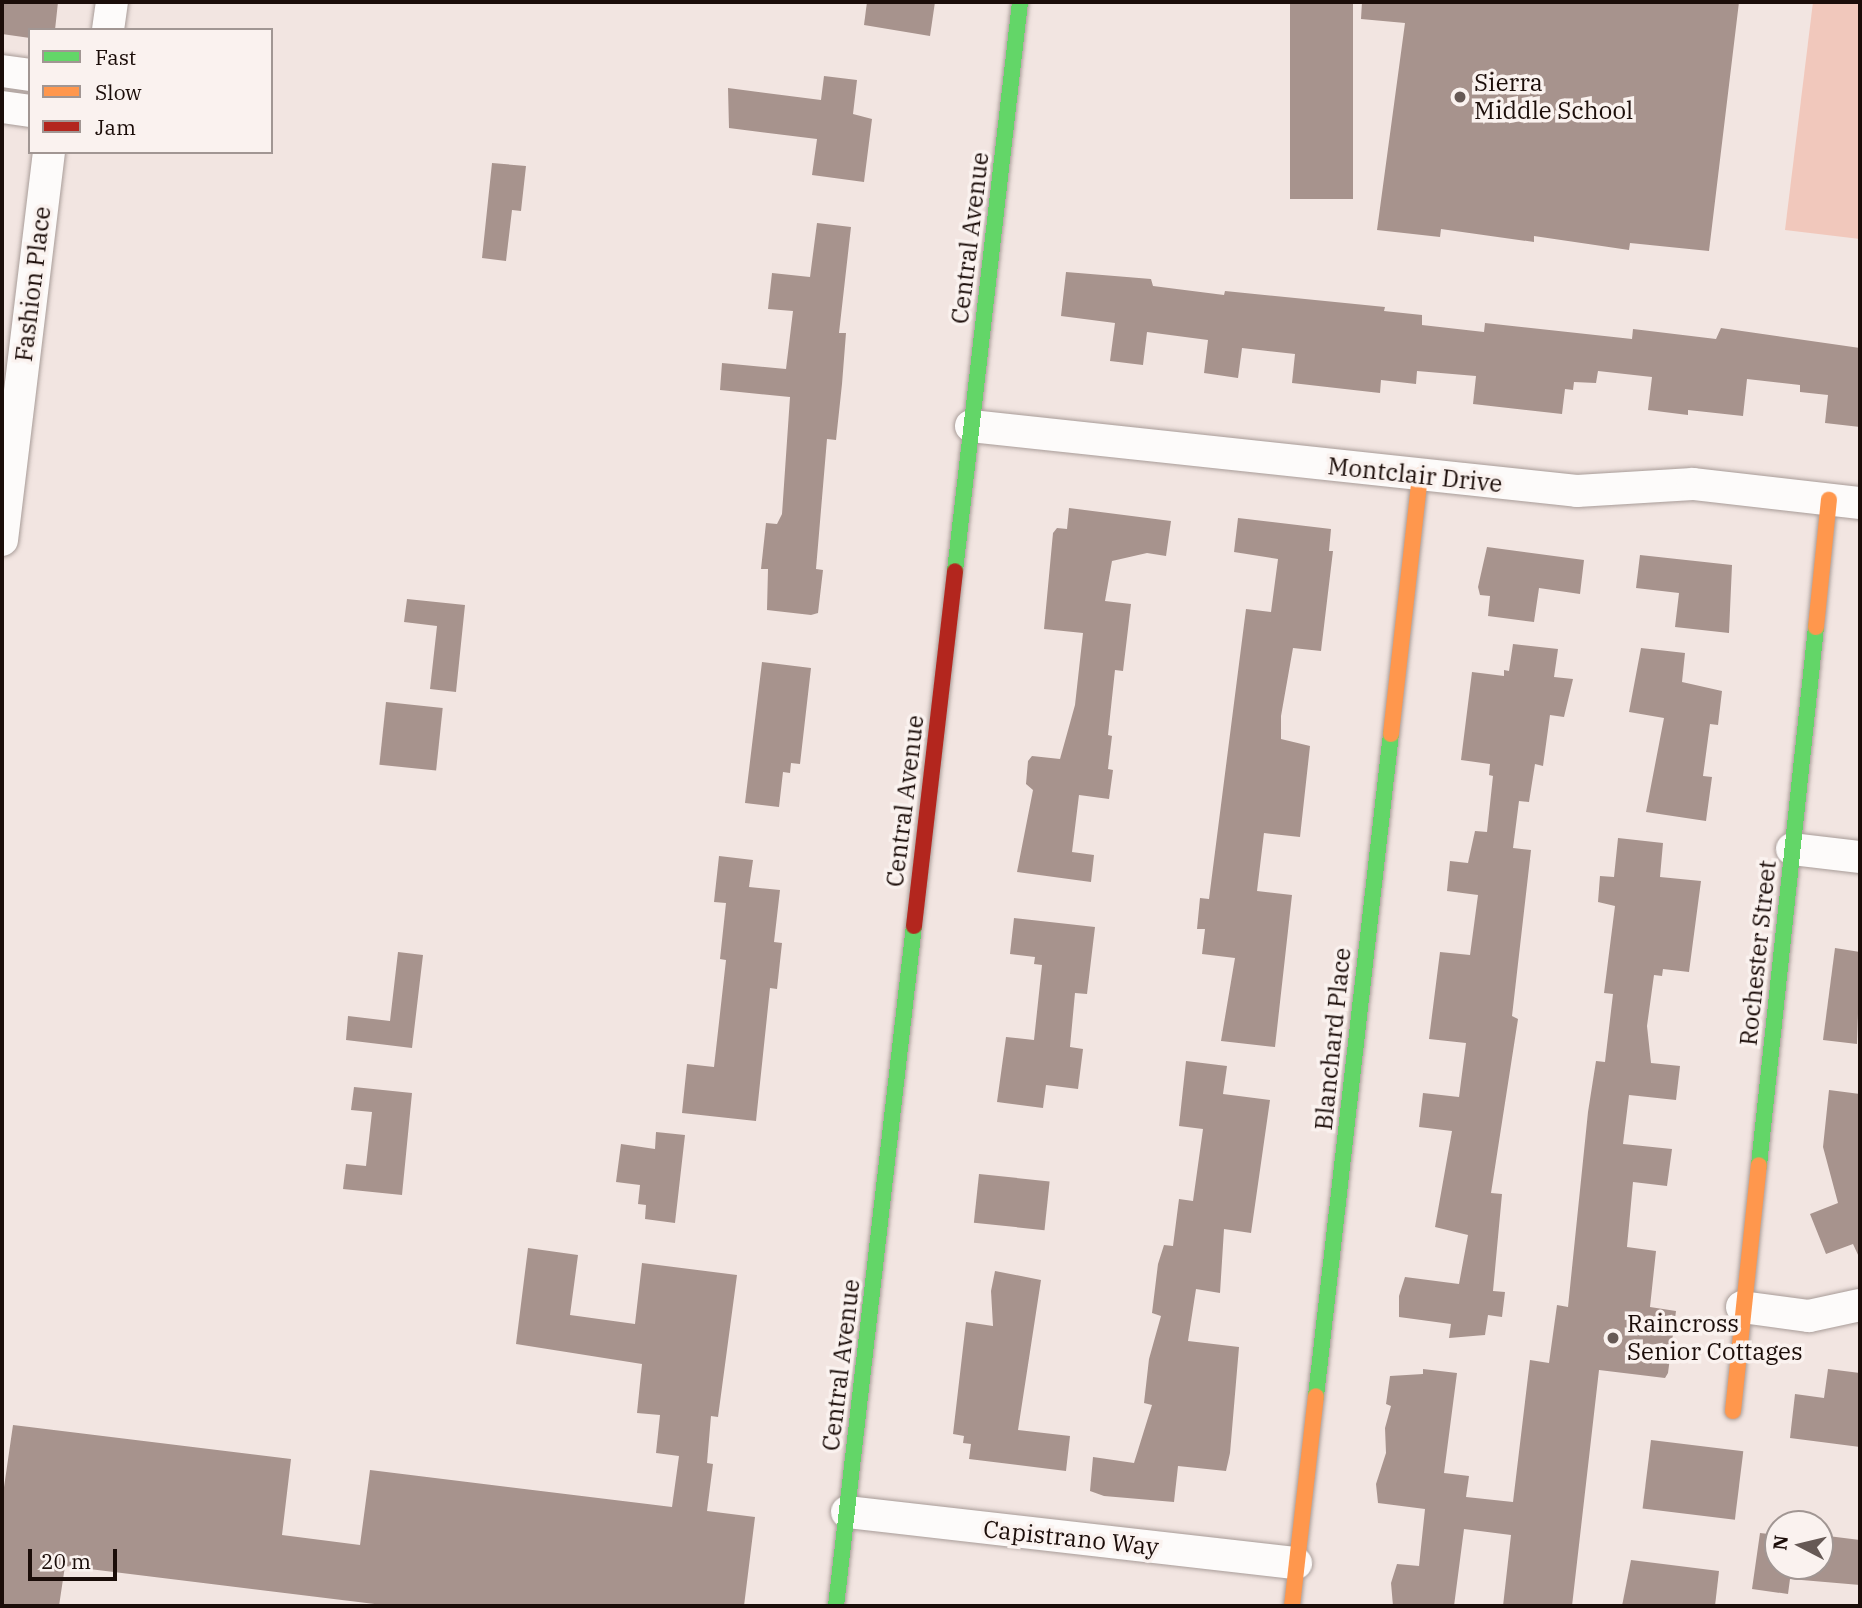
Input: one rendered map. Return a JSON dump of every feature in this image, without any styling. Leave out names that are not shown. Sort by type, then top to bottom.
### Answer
[{"type":"street","points":[[108,28],[112,2]]},
{"type":"street","name":"Central Avenue","points":[[836,1606],[1020,2]]},
{"type":"street","points":[[2,71],[28,75]]},
{"type":"street","points":[[2,107],[28,111]]},
{"type":"street","name":"Fashion Place","points":[[2,540],[49,154]]},
{"type":"street","name":"Montclair Drive","points":[[971,426],[1577,491],[1693,484],[1860,503]]},
{"type":"street","name":"Blanchard Place","points":[[1292,1606],[1420,476]]},
{"type":"street","name":"Rochester Street","points":[[1732,1411],[1829,500]]},
{"type":"street","points":[[1792,849],[1860,858]]},
{"type":"street","points":[[1742,1307],[1809,1316],[1860,1305]]},
{"type":"street","name":"Capistrano Way","points":[[847,1512],[1296,1563]]},
{"type":"shaded area","points":[[1813,2],[1860,2],[1860,239],[1785,230]]},
{"type":"building","points":[[2,2],[58,2],[55,28],[28,28],[28,38],[2,34]]},
{"type":"building","points":[[867,2],[935,2],[930,36],[864,25]]},
{"type":"building","points":[[1290,2],[1353,2],[1353,199],[1290,199]]},
{"type":"building","points":[[1362,2],[1739,2],[1709,251],[1630,243],[1629,250],[1534,236],[1534,242],[1441,229],[1440,237],[1377,230],[1405,23],[1361,19]]},
{"type":"building","points":[[824,76],[857,80],[853,114],[872,119],[864,182],[812,175],[817,139],[729,128],[728,88],[821,100]]},
{"type":"building","points":[[492,163],[526,166],[521,211],[512,210],[506,261],[482,258]]},
{"type":"building","points":[[817,223],[851,227],[839,333],[846,333],[842,384],[836,440],[827,439],[816,569],[823,570],[818,613],[811,615],[767,610],[768,569],[761,569],[766,523],[777,524],[782,514],[790,397],[720,390],[722,363],[786,369],[793,311],[768,309],[772,273],[810,277]]},
{"type":"building","points":[[1066,272],[1151,279],[1153,286],[1224,295],[1225,291],[1385,307],[1384,311],[1422,315],[1422,325],[1484,332],[1485,323],[1632,339],[1633,329],[1716,339],[1721,328],[1860,348],[1860,427],[1825,423],[1828,395],[1800,392],[1800,385],[1747,379],[1743,416],[1688,410],[1688,415],[1648,410],[1652,377],[1598,371],[1596,383],[1574,382],[1573,390],[1565,389],[1562,414],[1473,404],[1476,376],[1417,371],[1416,384],[1381,380],[1380,393],[1292,383],[1295,354],[1242,348],[1238,378],[1204,373],[1208,340],[1147,332],[1143,365],[1110,361],[1115,323],[1061,316]]},
{"type":"building","points":[[1069,508],[1171,521],[1166,556],[1147,553],[1112,561],[1105,601],[1131,604],[1123,671],[1115,670],[1108,735],[1112,736],[1108,769],[1113,770],[1109,799],[1079,795],[1072,852],[1094,855],[1091,882],[1017,872],[1033,790],[1026,784],[1028,761],[1032,756],[1060,759],[1075,705],[1083,633],[1044,629],[1053,533],[1057,528],[1067,529]]},
{"type":"building","points":[[1238,518],[1331,529],[1329,551],[1333,551],[1321,651],[1293,648],[1281,716],[1281,739],[1310,746],[1300,837],[1264,833],[1257,891],[1292,895],[1275,1047],[1221,1041],[1235,958],[1202,954],[1205,929],[1197,929],[1200,898],[1209,899],[1246,609],[1271,612],[1278,559],[1234,552]]},
{"type":"building","points":[[1487,547],[1584,560],[1580,594],[1539,588],[1534,622],[1488,616],[1490,596],[1480,595],[1478,587]]},
{"type":"building","points":[[1640,555],[1732,565],[1729,633],[1675,627],[1679,593],[1636,588]]},
{"type":"building","points":[[407,599],[465,605],[456,692],[430,689],[437,626],[404,622]]},
{"type":"building","points":[[1513,644],[1558,649],[1554,677],[1573,679],[1564,717],[1550,715],[1543,766],[1535,764],[1529,802],[1519,801],[1513,848],[1531,850],[1512,1016],[1518,1019],[1491,1193],[1502,1194],[1493,1291],[1505,1292],[1502,1317],[1488,1315],[1485,1335],[1449,1338],[1451,1324],[1399,1317],[1399,1296],[1405,1277],[1459,1284],[1468,1235],[1435,1227],[1452,1131],[1419,1127],[1423,1093],[1459,1097],[1466,1043],[1429,1039],[1440,952],[1470,955],[1478,895],[1447,891],[1450,861],[1468,863],[1475,831],[1487,832],[1493,776],[1489,775],[1490,764],[1461,760],[1472,672],[1504,676],[1504,670],[1509,671]]},
{"type":"building","points":[[1641,648],[1685,653],[1682,682],[1722,691],[1718,725],[1710,724],[1703,776],[1712,777],[1706,821],[1646,812],[1664,718],[1629,712]]},
{"type":"building","points":[[762,662],[811,668],[800,764],[791,763],[790,773],[783,772],[779,807],[745,803]]},
{"type":"building","points":[[386,702],[443,708],[436,771],[379,765]]},
{"type":"building","points":[[1618,838],[1663,843],[1660,877],[1701,881],[1689,972],[1663,969],[1662,976],[1654,975],[1647,1026],[1651,1063],[1680,1066],[1676,1100],[1629,1095],[1623,1144],[1672,1149],[1667,1186],[1633,1182],[1627,1247],[1656,1251],[1650,1307],[1676,1311],[1668,1373],[1665,1378],[1599,1370],[1572,1606],[1503,1606],[1511,1535],[1464,1529],[1454,1606],[1393,1606],[1391,1583],[1397,1564],[1419,1566],[1425,1509],[1378,1503],[1376,1484],[1386,1453],[1385,1428],[1391,1406],[1386,1404],[1390,1376],[1423,1374],[1423,1369],[1457,1373],[1444,1473],[1469,1476],[1466,1497],[1513,1502],[1530,1360],[1549,1363],[1557,1305],[1568,1307],[1588,1112],[1596,1061],[1605,1062],[1613,994],[1604,993],[1615,906],[1598,902],[1600,876],[1614,877]]},
{"type":"building","points":[[719,856],[753,860],[749,887],[780,890],[774,942],[782,943],[777,989],[770,988],[756,1121],[682,1113],[687,1064],[714,1067],[726,960],[720,959],[726,903],[714,902]]},
{"type":"building","points":[[1014,918],[1095,927],[1087,994],[1075,993],[1070,1047],[1083,1049],[1078,1089],[1046,1085],[1043,1108],[997,1102],[1006,1037],[1034,1040],[1042,965],[1034,964],[1035,957],[1010,954]]},
{"type":"building","points":[[1835,948],[1860,952],[1857,1044],[1823,1040]]},
{"type":"building","points":[[398,952],[423,955],[412,1048],[346,1040],[348,1016],[390,1021]]},
{"type":"building","points":[[1186,1061],[1227,1066],[1223,1094],[1270,1100],[1251,1233],[1224,1229],[1220,1293],[1196,1289],[1188,1341],[1239,1347],[1230,1453],[1226,1471],[1178,1466],[1174,1502],[1104,1496],[1090,1491],[1093,1457],[1134,1463],[1152,1405],[1144,1403],[1149,1359],[1161,1316],[1152,1313],[1158,1264],[1164,1245],[1173,1246],[1179,1199],[1193,1201],[1203,1129],[1179,1126]]},
{"type":"building","points":[[354,1087],[412,1093],[402,1195],[343,1189],[346,1164],[366,1166],[372,1112],[351,1110]]},
{"type":"building","points":[[1829,1090],[1860,1094],[1859,1257],[1853,1244],[1826,1254],[1810,1214],[1838,1203],[1823,1147]]},
{"type":"building","points":[[656,1132],[685,1135],[675,1223],[645,1219],[646,1205],[638,1204],[640,1185],[616,1182],[621,1144],[655,1149]]},
{"type":"building","points":[[979,1174],[1050,1181],[1044,1230],[974,1223]]},
{"type":"building","points":[[528,1248],[578,1255],[570,1315],[635,1324],[642,1263],[737,1275],[718,1417],[711,1416],[707,1463],[713,1464],[707,1511],[755,1517],[744,1606],[391,1606],[65,1566],[59,1606],[2,1606],[2,1501],[13,1425],[291,1459],[282,1535],[360,1545],[370,1470],[672,1507],[679,1456],[656,1453],[660,1415],[637,1413],[642,1364],[516,1344]]},
{"type":"building","points":[[995,1271],[1041,1280],[1018,1430],[1070,1436],[1066,1471],[969,1459],[971,1444],[963,1443],[964,1436],[953,1434],[966,1322],[993,1326],[991,1291]]},
{"type":"building","points":[[1828,1369],[1860,1373],[1860,1447],[1790,1438],[1795,1394],[1824,1398]]},
{"type":"building","points":[[1651,1440],[1743,1451],[1735,1520],[1643,1508]]},
{"type":"building","points":[[1760,1533],[1764,1533],[1764,1580],[1790,1580],[1788,1594],[1752,1589]]},
{"type":"building","points":[[1834,1537],[1860,1540],[1860,1585],[1802,1580],[1834,1580]]},
{"type":"building","points":[[1631,1560],[1719,1571],[1715,1606],[1622,1606]]},
{"type":"traffic: fast","points":[[955,571],[1020,2]]},
{"type":"traffic: fast","points":[[1759,1165],[1816,627]]},
{"type":"traffic: fast","points":[[1316,1396],[1391,734]]},
{"type":"traffic: fast","points":[[836,1606],[914,926]]},
{"type":"traffic: slow","points":[[1391,734],[1420,476]]},
{"type":"traffic: slow","points":[[1816,627],[1829,500]]},
{"type":"traffic: slow","points":[[1733,1411],[1759,1165]]},
{"type":"traffic: slow","points":[[1292,1606],[1316,1396]]},
{"type":"traffic: jam","points":[[914,926],[955,571]]},
{"type":"place","name":"Sierra Middle School","points":[[1460,97]]},
{"type":"place","name":"Raincross Senior Cottages","points":[[1613,1338]]}]
